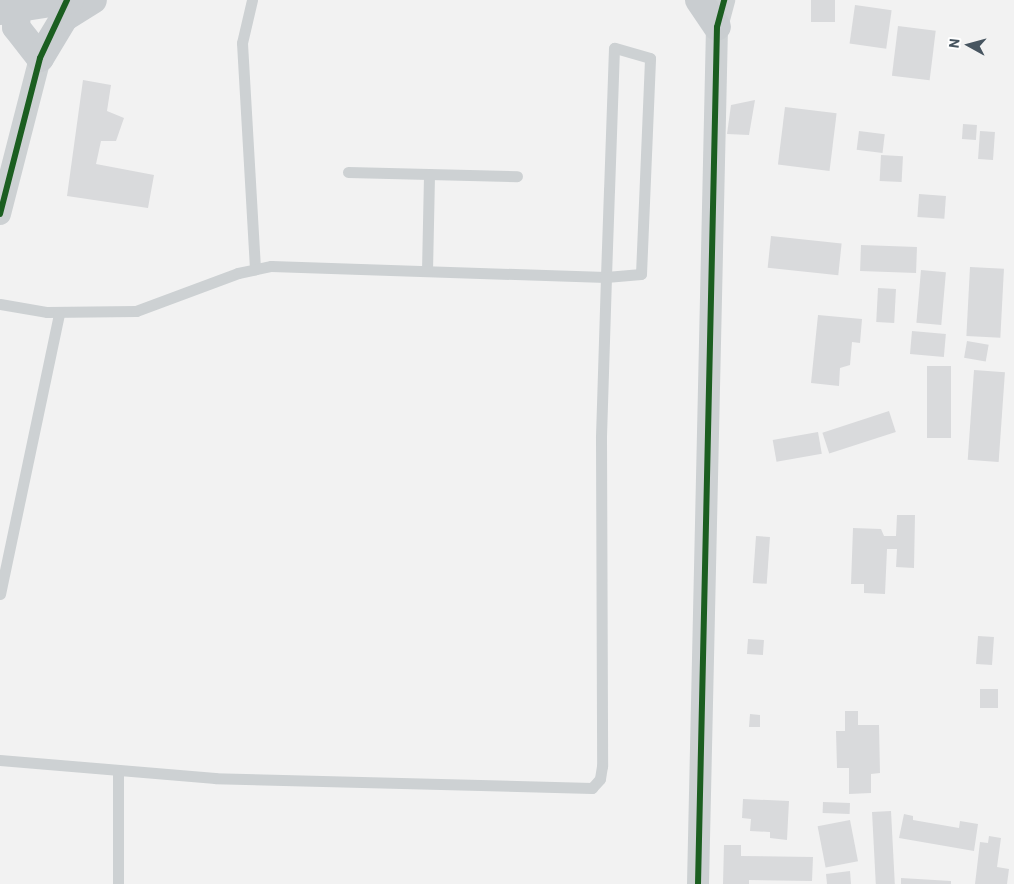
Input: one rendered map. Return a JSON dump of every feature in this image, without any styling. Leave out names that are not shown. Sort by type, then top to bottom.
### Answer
[{"type":"main road","points":[[68,0],[8,10],[16,27],[40,58],[64,18],[93,0]]},
{"type":"main road","points":[[699,0],[717,27]]},
{"type":"main road","points":[[717,27],[725,0]]},
{"type":"street","points":[[0,214],[40,58],[68,0]]},
{"type":"street","points":[[698,884],[717,27]]},
{"type":"lane","points":[[252,0],[242,42],[255,270]]},
{"type":"lane","points":[[0,304],[59,312],[136,311],[271,266],[606,277],[640,274],[650,58],[614,48],[606,277],[600,438],[602,766],[600,779],[592,788],[215,778],[118,772],[0,760]]},
{"type":"lane","points":[[348,172],[517,176]]},
{"type":"lane","points":[[427,271],[430,174]]},
{"type":"lane","points":[[0,594],[59,312]]},
{"type":"lane","points":[[118,772],[118,884]]},
{"type":"building","points":[[811,0],[835,0],[835,22],[811,22]]},
{"type":"building","points":[[855,5],[892,10],[886,49],[850,44]]},
{"type":"building","points":[[898,26],[936,31],[930,80],[892,76]]},
{"type":"building","points":[[83,80],[111,85],[107,111],[124,118],[116,141],[101,141],[96,164],[154,175],[148,208],[67,196]]},
{"type":"building","points":[[755,100],[749,135],[727,134],[731,105]]},
{"type":"building","points":[[785,107],[837,113],[830,171],[778,165]]},
{"type":"building","points":[[963,124],[977,125],[976,140],[962,139]]},
{"type":"building","points":[[859,131],[885,134],[882,153],[857,150]]},
{"type":"building","points":[[980,131],[995,132],[993,160],[978,159]]},
{"type":"building","points":[[881,155],[903,156],[902,182],[880,181]]},
{"type":"building","points":[[919,194],[946,196],[944,219],[917,217]]},
{"type":"building","points":[[771,236],[842,243],[838,275],[768,268]]},
{"type":"building","points":[[861,245],[917,247],[916,273],[860,271]]},
{"type":"building","points":[[970,267],[1004,269],[1000,338],[966,336]]},
{"type":"building","points":[[921,270],[946,272],[941,325],[916,323]]},
{"type":"building","points":[[878,288],[896,289],[894,323],[876,322]]},
{"type":"building","points":[[818,315],[862,319],[860,343],[852,342],[850,365],[840,368],[839,386],[811,383]]},
{"type":"building","points":[[912,331],[946,334],[944,357],[910,354]]},
{"type":"building","points":[[967,341],[989,345],[986,362],[964,358]]},
{"type":"building","points":[[927,366],[951,366],[951,438],[927,438]]},
{"type":"building","points":[[974,370],[1005,372],[999,462],[968,460]]},
{"type":"building","points":[[889,411],[896,432],[829,454],[822,433]]},
{"type":"building","points":[[818,432],[822,454],[777,462],[773,440]]},
{"type":"building","points":[[897,515],[915,515],[914,568],[896,567],[897,549],[887,549],[885,594],[864,593],[864,584],[851,584],[853,528],[881,529],[884,536],[896,536]]},
{"type":"building","points":[[756,536],[770,537],[767,584],[753,583]]},
{"type":"building","points":[[978,636],[994,637],[992,665],[976,664]]},
{"type":"building","points":[[748,639],[764,640],[763,655],[747,654]]},
{"type":"building","points":[[980,689],[998,689],[998,708],[980,708]]},
{"type":"building","points":[[845,711],[858,711],[858,725],[879,725],[880,773],[871,774],[871,793],[849,794],[849,768],[837,768],[836,731],[845,731]]},
{"type":"building","points":[[750,714],[760,715],[760,727],[749,727]]},
{"type":"building","points":[[743,799],[789,801],[787,840],[770,838],[770,832],[750,831],[751,819],[742,818]]},
{"type":"building","points":[[823,802],[850,803],[850,814],[823,813]]},
{"type":"building","points":[[891,811],[895,884],[876,884],[872,812]]},
{"type":"building","points":[[904,814],[913,816],[913,820],[959,828],[960,821],[978,824],[974,851],[899,838]]},
{"type":"building","points":[[850,820],[858,861],[826,868],[818,826]]},
{"type":"building","points":[[989,836],[1001,838],[997,867],[1009,869],[1007,884],[975,884],[980,842],[988,843]]},
{"type":"building","points":[[724,845],[741,845],[741,856],[813,857],[812,881],[749,880],[749,884],[723,884]]},
{"type":"building","points":[[850,871],[851,884],[827,884],[826,874]]},
{"type":"building","points":[[901,878],[951,881],[951,884],[901,884]]},
{"type":"cycle path","points":[[0,214],[40,58],[67,0]]},
{"type":"cycle path","points":[[698,884],[717,27],[724,0]]}]
